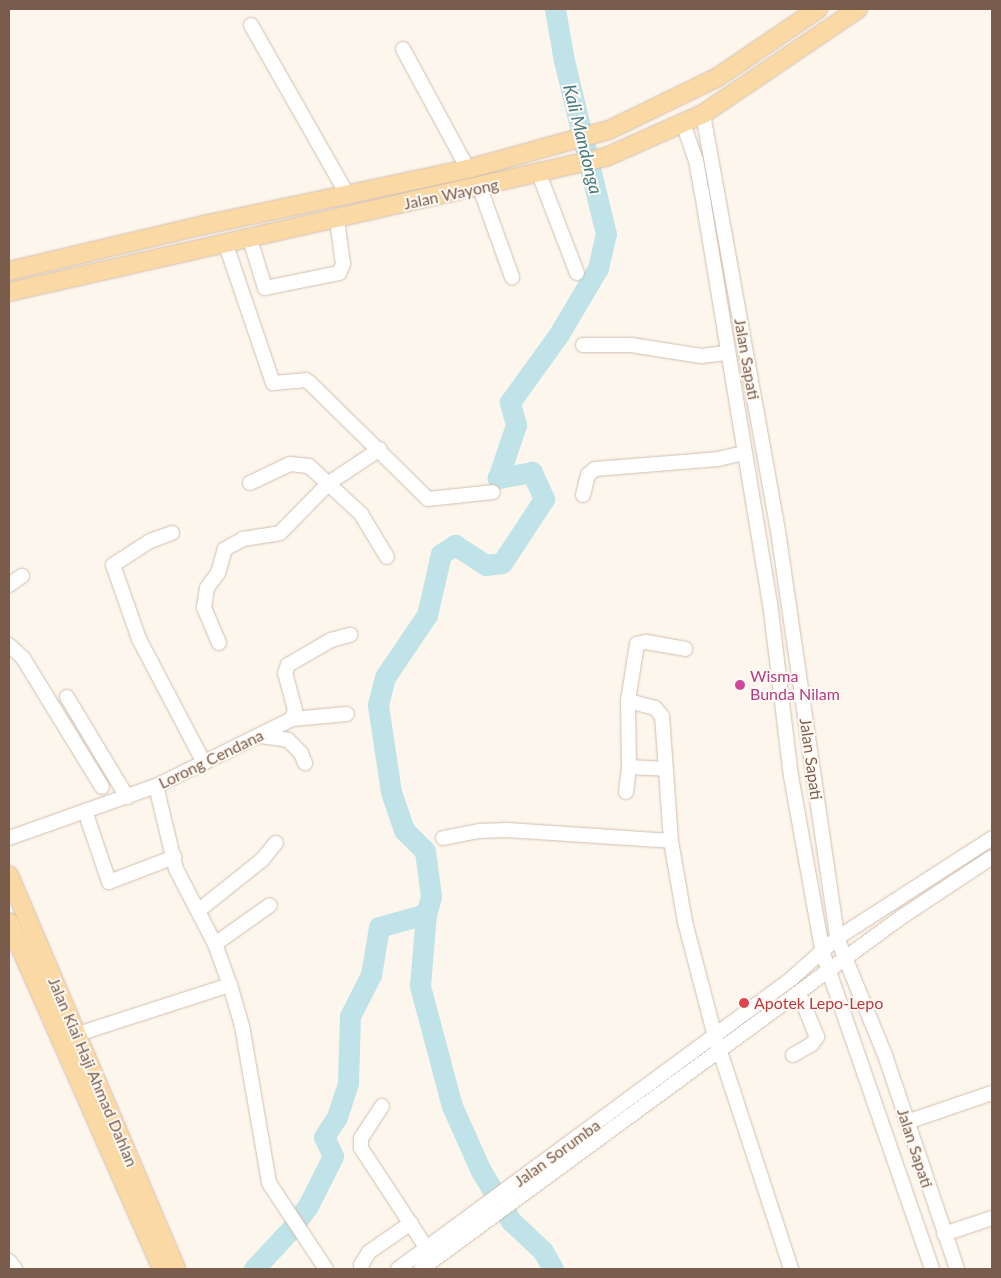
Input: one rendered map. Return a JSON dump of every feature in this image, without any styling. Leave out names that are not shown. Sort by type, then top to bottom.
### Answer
[{"type":"main road","name":"Jalan Wayong","points":[[9,292],[480,188],[580,165],[606,157],[703,114],[858,9]]},
{"type":"main road","name":"Jalan Wayong","points":[[9,271],[468,169],[621,126],[718,77],[808,12]]},
{"type":"main road","points":[[78,255],[82,276]]},
{"type":"main road","name":"Jalan Kiai Haji Ahmad Dahlan","points":[[9,875],[176,1269]]},
{"type":"main road","name":"Jalan Kiai Haji Ahmad Dahlan","points":[[9,922],[162,1269]]},
{"type":"street","points":[[252,25],[348,196]]},
{"type":"street","points":[[403,49],[468,169]]},
{"type":"street","name":"Jalan Sapati","points":[[703,114],[779,538],[837,938],[848,959],[907,1122],[957,1269]]},
{"type":"street","name":"Jalan Sapati","points":[[683,124],[696,160],[702,194],[726,353],[759,541],[791,776],[823,954],[932,1269]]},
{"type":"street","points":[[539,174],[577,273]]},
{"type":"street","points":[[480,188],[512,277]]},
{"type":"street","points":[[250,240],[265,288],[339,273],[343,264],[336,220]]},
{"type":"street","points":[[226,245],[272,382],[306,380],[380,449],[428,499],[493,492]]},
{"type":"street","points":[[583,345],[631,345],[702,356],[726,353]]},
{"type":"street","points":[[219,643],[204,607],[207,588],[218,573],[225,549],[243,538],[280,533],[329,483],[380,449]]},
{"type":"street","points":[[583,495],[588,474],[595,469],[718,459],[744,453]]},
{"type":"street","points":[[250,482],[300,464],[310,466],[361,514],[386,557]]},
{"type":"street","points":[[172,533],[150,541],[113,565],[140,639],[204,763]]},
{"type":"street","points":[[759,541],[779,538]]},
{"type":"street","points":[[9,585],[22,576]]},
{"type":"street","points":[[347,714],[292,719],[295,710],[285,674],[288,665],[331,640],[350,634]]},
{"type":"street","points":[[626,792],[629,768],[628,701],[637,644],[685,649]]},
{"type":"street","points":[[9,645],[23,658],[102,787]]},
{"type":"street","points":[[67,697],[127,797]]},
{"type":"street","points":[[628,701],[655,708],[662,716],[671,841],[686,922],[715,1036],[791,1269]]},
{"type":"street","name":"Lorong Cendana","points":[[9,838],[156,786],[261,736],[292,719]]},
{"type":"street","points":[[261,736],[288,740],[302,752],[305,764]]},
{"type":"street","points":[[629,768],[665,769]]},
{"type":"street","points":[[156,786],[174,857],[215,944],[242,1026],[268,1183],[284,1211],[326,1269]]},
{"type":"street","points":[[85,811],[109,882],[174,857]]},
{"type":"street","points":[[443,838],[480,831],[506,830],[671,841]]},
{"type":"street","name":"Jalan Sorumba","points":[[398,1269],[423,1260],[492,1209],[823,954],[837,938],[992,838]]},
{"type":"street","points":[[198,911],[262,860],[276,843]]},
{"type":"street","points":[[505,1199],[848,959],[900,918],[992,858]]},
{"type":"street","points":[[215,944],[270,905]]},
{"type":"street","points":[[78,1034],[230,985]]},
{"type":"street","points":[[793,1055],[812,1044],[817,1037],[799,993]]},
{"type":"street","points":[[907,1122],[992,1093]]},
{"type":"street","points":[[382,1106],[361,1138],[361,1148],[410,1223],[423,1260]]},
{"type":"street","points":[[944,1234],[992,1218]]},
{"type":"street","points":[[362,1269],[361,1265],[369,1252],[410,1223]]},
{"type":"street","points":[[9,1261],[15,1269]]},
{"type":"waterway","name":"Kali Mandonga","points":[[254,1269],[291,1229],[308,1206],[333,1156],[324,1137],[337,1117],[348,1083],[350,1016],[371,975],[379,927],[426,914],[431,896],[425,851],[404,830],[391,792],[378,705],[385,677],[427,615],[441,554],[455,545],[486,565],[502,563],[544,499],[532,472],[498,478],[516,425],[510,402],[559,334],[598,268],[606,234],[564,61],[555,9]]},
{"type":"waterway","points":[[426,914],[420,986],[452,1106],[480,1169],[511,1221],[543,1251],[553,1269]]},
{"type":"place","name":"Wisma Bunda Nilam","points":[[740,685]]},
{"type":"place","name":"Apotek Lepo-Lepo","points":[[744,1003]]}]
